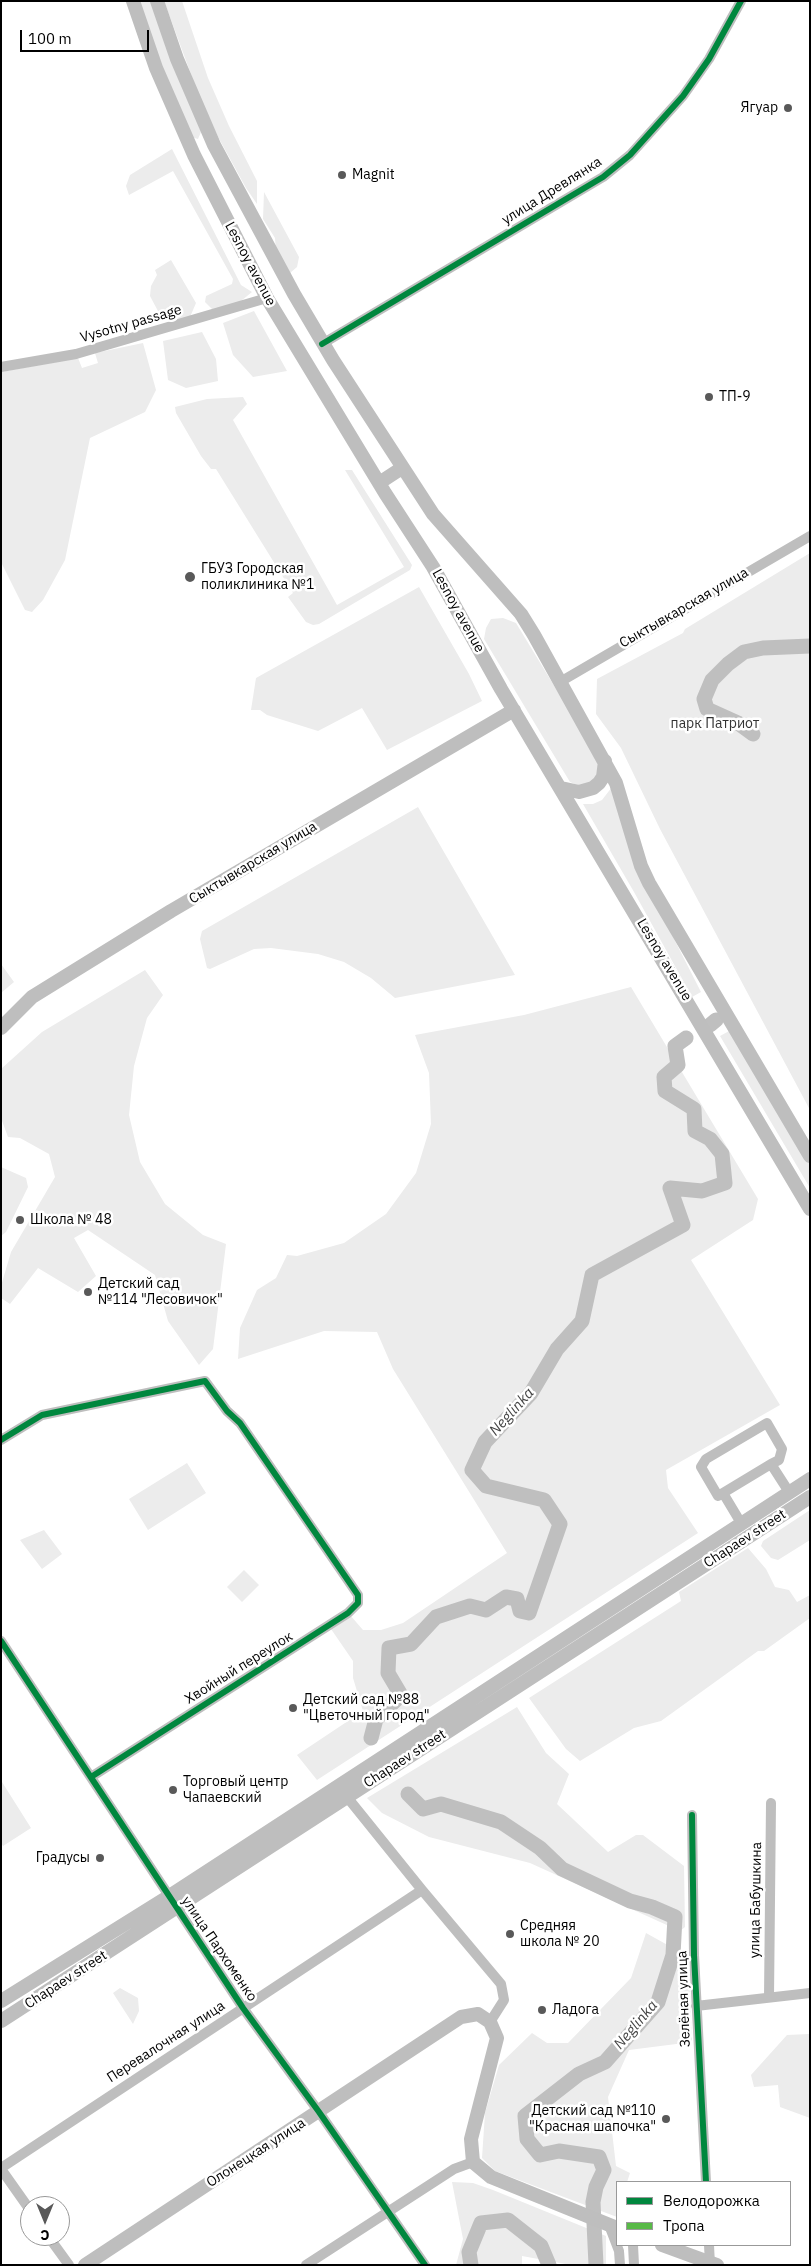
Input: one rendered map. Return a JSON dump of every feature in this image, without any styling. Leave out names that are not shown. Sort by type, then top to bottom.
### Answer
[{"type":"main road","name":"Lesnoy avenue","points":[[133,1],[156,68],[194,155],[267,298],[379,483],[433,567],[514,710],[810,1209]]},
{"type":"main road","name":"Lesnoy avenue","points":[[157,1],[176,59],[214,145],[322,344],[433,514],[521,614],[616,783],[641,866],[649,883],[810,1156]]},
{"type":"main road","points":[[194,155],[214,145]]},
{"type":"main road","points":[[379,483],[402,468]]},
{"type":"main road","name":"Сыктывкарская улица","points":[[1,1028],[32,997],[171,912],[514,710]]},
{"type":"main road","points":[[561,788],[579,792],[593,788],[600,783],[603,777],[605,761]]},
{"type":"main road","name":"Chapaev street","points":[[1,2022],[172,1903],[741,1523],[810,1479]]},
{"type":"main road","name":"Chapaev street","points":[[1,2001],[172,1903],[347,1797],[810,1497]]},
{"type":"main road","name":"Олонецкая улица","points":[[84,2265],[461,2017],[478,2014],[490,2022]]},
{"type":"main road","points":[[490,2022],[497,2038],[471,2139],[472,2162],[491,2177],[610,2225]]},
{"type":"main road","points":[[665,2246],[713,2264]]},
{"type":"street","name":"улица Древлянка","points":[[322,344],[603,177],[630,155],[683,96],[709,60],[741,1]]},
{"type":"street","name":"Vysotny passage","points":[[1,367],[76,354],[267,298]]},
{"type":"street","name":"Сыктывкарская улица","points":[[560,682],[810,536]]},
{"type":"street","name":"Хвойный переулок","points":[[1,1440],[42,1415],[205,1381],[227,1411],[240,1423],[358,1595],[358,1603],[354,1609],[91,1777]]},
{"type":"street","points":[[767,1423],[782,1449],[779,1460],[771,1464],[718,1496],[701,1467],[706,1459],[767,1423]]},
{"type":"street","points":[[771,1464],[789,1492]]},
{"type":"street","points":[[723,1492],[741,1523]]},
{"type":"street","name":"улица Пархоменко","points":[[1,1641],[243,2008],[319,2112],[425,2265]]},
{"type":"street","points":[[347,1797],[501,1984],[504,2000],[490,2022]]},
{"type":"street","name":"улица Бабушкина","points":[[769,1997],[771,1803]]},
{"type":"street","name":"Зелёная улица","points":[[692,1815],[696,2006],[706,2181]]},
{"type":"street","name":"Перевалочная улица","points":[[1,2169],[422,1890]]},
{"type":"street","points":[[696,2006],[810,1993]]},
{"type":"street","points":[[306,2265],[454,2168],[472,2162]]},
{"type":"street","points":[[1,2169],[20,2196]]},
{"type":"street","points":[[610,2225],[616,2238]]},
{"type":"street","points":[[55,2246],[69,2265]]},
{"type":"street","points":[[633,2246],[634,2265]]},
{"type":"street","points":[[709,2246],[713,2264]]},
{"type":"street","points":[[620,2265],[621,2248]]},
{"type":"green space","points":[[139,1],[150,1],[201,132],[198,139],[191,137],[162,69]]},
{"type":"green space","points":[[164,1],[182,1],[208,78],[229,126],[257,181],[257,204],[217,135],[195,85]]},
{"type":"green space","points":[[172,149],[241,285],[252,292],[241,301],[213,310],[205,302],[206,296],[232,284],[233,279],[173,171],[129,195],[126,186],[130,175]]},
{"type":"green space","points":[[264,192],[299,257],[297,267],[290,273],[276,251],[275,238],[263,219]]},
{"type":"green space","points":[[171,260],[196,303],[190,317],[172,322],[159,313],[150,296],[151,286],[157,275],[155,270]]},
{"type":"green space","points":[[254,311],[287,371],[253,377],[233,355],[223,323]]},
{"type":"green space","points":[[202,332],[216,359],[218,381],[186,388],[168,380],[163,341]]},
{"type":"green space","points":[[143,343],[156,390],[145,412],[90,438],[65,560],[43,600],[32,612],[25,610],[1,562],[1,372],[78,358],[82,368],[98,363],[95,353]]},
{"type":"green space","points":[[243,397],[247,404],[233,420],[337,605],[404,567],[345,470],[352,470],[412,565],[410,570],[319,624],[313,625],[306,622],[288,597],[293,593],[216,469],[211,469],[201,456],[176,413],[175,407],[207,399]]},
{"type":"green space","name":"парк Патриот","points":[[810,553],[810,1110],[660,829],[621,748],[596,714],[597,679],[683,633],[685,629]]},
{"type":"green space","points":[[419,587],[469,674],[482,701],[387,750],[362,708],[318,731],[267,715],[260,710],[251,710],[256,678]]},
{"type":"green space","points":[[503,618],[516,623],[601,763],[600,779],[584,788],[570,782],[484,639],[486,628],[491,619]]},
{"type":"green space","points":[[612,787],[639,870],[701,992],[692,997],[583,804],[593,804],[602,800]]},
{"type":"green space","points":[[418,807],[515,975],[395,998],[371,978],[344,962],[318,954],[271,948],[254,949],[210,969],[207,968],[200,939],[202,931]]},
{"type":"green space","points":[[1,964],[14,982],[1,993]]},
{"type":"green space","points":[[145,970],[163,995],[147,1018],[134,1066],[129,1115],[140,1162],[165,1204],[203,1235],[226,1244],[213,1349],[199,1365],[168,1321],[155,1275],[88,1230],[74,1238],[96,1276],[78,1292],[38,1268],[10,1304],[1,1298],[1,1286],[11,1252],[55,1177],[49,1154],[20,1138],[8,1137],[1,1118],[1,1069],[42,1032]]},
{"type":"green space","points":[[631,987],[758,1199],[753,1220],[691,1260],[780,1405],[666,1470],[668,1488],[698,1533],[317,1780],[297,1755],[363,1711],[353,1678],[353,1661],[331,1629],[350,1615],[363,1630],[381,1630],[403,1623],[507,1553],[393,1369],[377,1332],[324,1331],[238,1359],[240,1328],[257,1290],[276,1278],[287,1255],[297,1256],[344,1243],[386,1214],[416,1173],[431,1124],[429,1073],[415,1035],[524,1015]]},
{"type":"green space","points":[[731,1030],[810,1165],[810,1188],[720,1036]]},
{"type":"green space","points":[[1,1167],[26,1178],[28,1187],[6,1232],[1,1236]]},
{"type":"green space","points":[[187,1463],[206,1493],[148,1530],[129,1499]]},
{"type":"green space","points":[[810,1510],[810,1540],[778,1560],[771,1558],[761,1546],[763,1541]]},
{"type":"green space","points":[[44,1530],[62,1554],[42,1569],[20,1540]]},
{"type":"green space","points":[[748,1548],[766,1569],[775,1587],[789,1590],[797,1602],[810,1595],[810,1618],[764,1651],[758,1651],[661,1721],[634,1728],[580,1761],[566,1749],[529,1698],[681,1601],[679,1592]]},
{"type":"green space","points":[[244,1570],[259,1585],[242,1602],[227,1587]]},
{"type":"green space","points":[[517,1707],[546,1753],[569,1774],[557,1804],[608,1852],[636,1835],[643,1835],[684,1866],[685,1927],[680,1931],[530,1863],[429,1837],[382,1813],[367,1798]]},
{"type":"green space","points":[[2,1782],[31,1828],[3,1846],[1,1843]]},
{"type":"green space","points":[[646,1933],[673,1948],[689,1963],[692,2042],[629,2050],[608,2097],[616,2166],[630,2173],[627,2181],[616,2181],[616,2217],[495,2171],[482,2158],[485,2113],[499,2065],[532,2033],[547,2043],[568,2043],[631,1978]]},
{"type":"green space","points":[[120,1988],[138,1998],[139,2011],[133,2024],[113,1993]]},
{"type":"green space","points":[[809,2034],[810,2118],[780,2107],[778,2085],[754,2087],[751,2075],[787,2035]]},
{"type":"green space","points":[[452,2182],[473,2183],[493,2190],[606,2236],[606,2265],[571,2265],[522,2256],[522,2265],[456,2265],[463,2239]]},
{"type":"waterway","name":"Neglinka","points":[[753,734],[738,723],[707,709],[704,699],[712,680],[728,664],[744,652],[763,648],[810,646]]},
{"type":"waterway","name":"Neglinka","points":[[710,1025],[716,1020]]},
{"type":"waterway","name":"Neglinka","points":[[371,1738],[376,1719],[401,1695],[388,1673],[389,1648],[411,1644],[436,1617],[470,1606],[486,1610],[506,1597],[517,1599],[520,1611],[529,1613],[560,1524],[544,1500],[486,1486],[472,1470],[485,1442],[531,1393],[557,1349],[582,1321],[592,1275],[683,1225],[670,1188],[702,1191],[725,1183],[722,1154],[710,1139],[695,1131],[694,1109],[665,1091],[664,1077],[678,1065],[675,1046],[686,1038]]},
{"type":"waterway","name":"Neglinka","points":[[408,1794],[423,1809],[441,1804],[501,1822],[540,1848],[562,1869],[630,1901],[652,1907],[675,1917],[673,1955],[658,2002],[605,2062],[579,2074],[525,2116],[527,2139],[540,2155],[559,2151],[599,2157],[604,2170],[596,2187],[593,2202],[596,2265]]},
{"type":"waterway","name":"Neglinka","points":[[471,2265],[469,2252],[481,2223],[508,2220],[541,2246],[549,2265]]},
{"type":"cycle path","points":[[322,344],[603,177],[630,155],[683,96],[709,59],[741,1]]},
{"type":"cycle path","points":[[1,1440],[42,1415],[205,1381],[227,1411],[240,1423],[358,1595],[358,1603],[348,1613],[91,1777]]},
{"type":"cycle path","points":[[1,1641],[243,2008],[319,2112],[425,2265]]},
{"type":"cycle path","points":[[692,1815],[694,1955],[706,2181]]},
{"type":"place","name":"Ягуар","points":[[788,108]]},
{"type":"place","name":"Magnit","points":[[342,175]]},
{"type":"place","name":"ТП-9","points":[[709,397]]},
{"type":"place","name":"ГБУЗ Городская поликлиника №1","points":[[190,577]]},
{"type":"place","name":"Школа № 48","points":[[20,1220]]},
{"type":"place","name":"Детский сад №114 \"Лесовичок\"","points":[[88,1292]]},
{"type":"place","name":"Детский сад №88 \"Цветочный город\"","points":[[293,1708]]},
{"type":"place","name":"Торговый центр Чапаевский","points":[[173,1790]]},
{"type":"place","name":"Градусы","points":[[100,1858]]},
{"type":"place","name":"Средняя школа № 20","points":[[510,1934]]},
{"type":"place","name":"Ладога","points":[[542,2010]]},
{"type":"place","name":"Детский сад №110 \"Красная шапочка\"","points":[[666,2119]]}]
